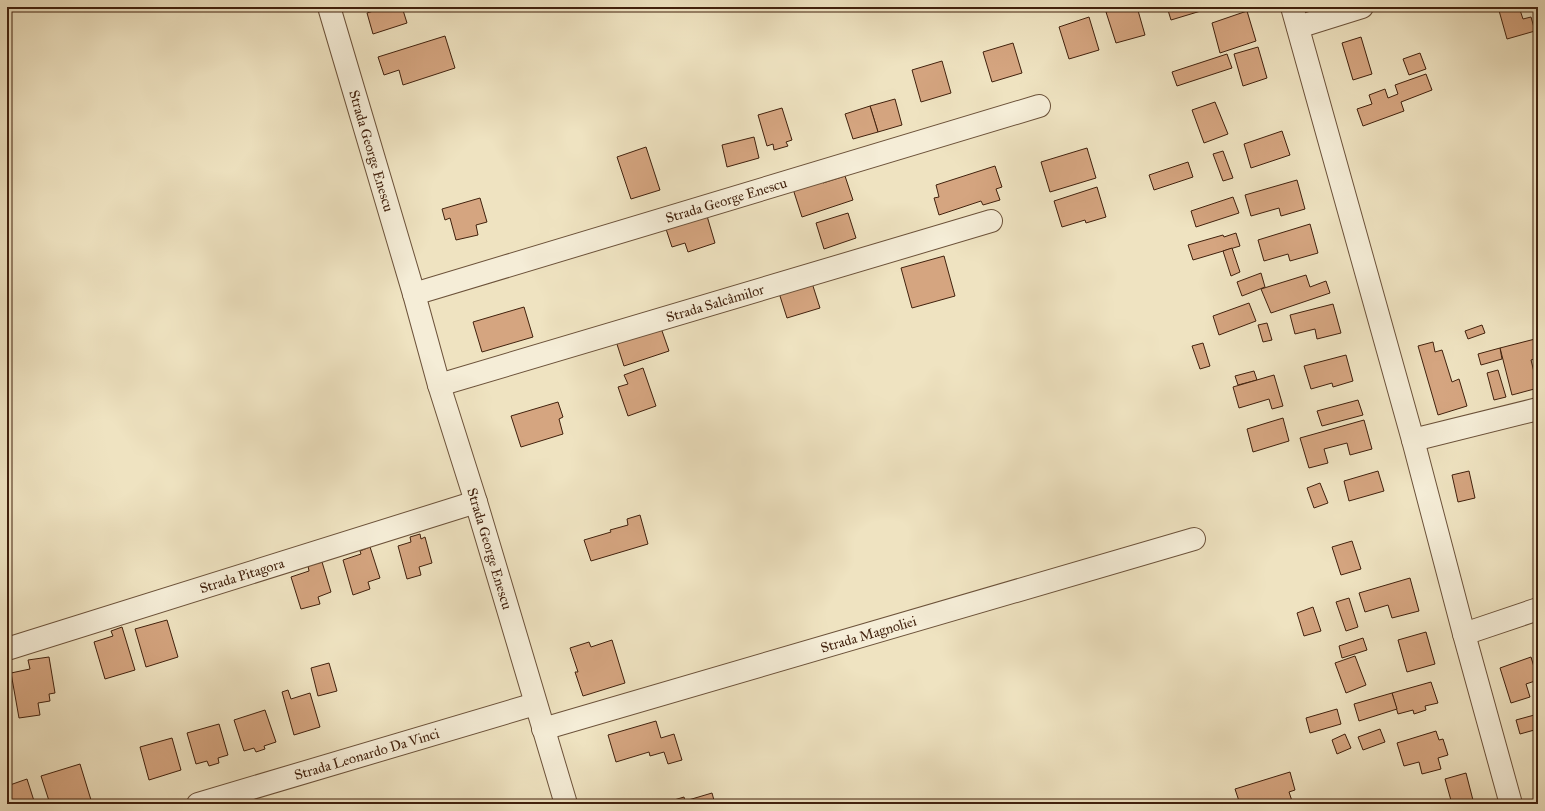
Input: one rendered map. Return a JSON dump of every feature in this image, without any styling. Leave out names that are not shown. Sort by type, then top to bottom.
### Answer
[{"type":"street","name":"Strada George Enescu","points":[[329,7],[414,294],[439,385],[476,502],[566,804]]},
{"type":"street","points":[[1362,7],[1295,17],[1413,440],[1511,804]]},
{"type":"street","name":"Strada George Enescu","points":[[414,294],[1038,106]]},
{"type":"street","name":"Strada Salcâmilor","points":[[439,385],[991,221]]},
{"type":"street","points":[[1413,440],[1538,408]]},
{"type":"street","name":"Strada Pitagora","points":[[7,648],[476,502]]},
{"type":"street","name":"Strada Magnoliei","points":[[543,729],[1194,539]]},
{"type":"street","points":[[1464,634],[1538,609]]},
{"type":"street","name":"Strada Leonardo Da Vinci","points":[[198,804],[535,704]]},
{"type":"building","points":[[386,7],[402,7],[407,23],[373,34],[367,13]]},
{"type":"building","points":[[1123,7],[1137,7],[1145,35],[1116,43],[1106,12]]},
{"type":"building","points":[[1167,7],[1214,7],[1171,20]]},
{"type":"building","points":[[1498,7],[1519,7],[1523,19],[1531,17],[1535,31],[1507,39]]},
{"type":"building","points":[[1247,11],[1256,41],[1220,53],[1212,23]]},
{"type":"building","points":[[1089,17],[1099,50],[1069,59],[1059,27]]},
{"type":"building","points":[[445,36],[455,68],[403,85],[399,70],[384,75],[378,57]]},
{"type":"building","points":[[1361,37],[1372,74],[1353,80],[1342,43]]},
{"type":"building","points":[[1013,43],[1022,73],[992,82],[983,52]]},
{"type":"building","points":[[1258,47],[1267,78],[1243,86],[1234,54]]},
{"type":"building","points":[[1420,53],[1426,69],[1409,75],[1403,59]]},
{"type":"building","points":[[1227,54],[1232,68],[1177,86],[1172,72]]},
{"type":"building","points":[[942,61],[951,93],[921,102],[912,70]]},
{"type":"building","points":[[1426,74],[1432,90],[1401,102],[1404,111],[1363,126],[1357,109],[1372,104],[1369,95],[1385,89],[1388,98],[1398,94],[1395,85]]},
{"type":"building","points":[[895,99],[902,125],[878,132],[870,106]]},
{"type":"building","points":[[1215,102],[1228,134],[1204,143],[1192,110]]},
{"type":"building","points":[[870,106],[878,132],[853,139],[845,114]]},
{"type":"building","points":[[782,108],[792,140],[786,142],[788,146],[774,150],[773,144],[767,146],[758,115]]},
{"type":"building","points":[[1282,131],[1290,155],[1251,168],[1244,144]]},
{"type":"building","points":[[754,137],[759,158],[727,167],[722,145]]},
{"type":"building","points":[[646,147],[660,190],[631,199],[617,157]]},
{"type":"building","points":[[1087,148],[1096,178],[1050,192],[1041,162]]},
{"type":"building","points":[[1223,151],[1233,178],[1223,181],[1213,154]]},
{"type":"building","points":[[1188,162],[1193,177],[1154,190],[1149,175]]},
{"type":"building","points":[[995,166],[1002,187],[996,189],[1000,200],[983,205],[981,201],[939,215],[934,198],[939,197],[936,185]]},
{"type":"building","points":[[845,176],[853,200],[802,217],[793,189],[822,179],[823,183]]},
{"type":"building","points":[[1297,180],[1305,209],[1281,216],[1279,208],[1251,216],[1245,195]]},
{"type":"building","points":[[1097,187],[1106,217],[1086,223],[1085,220],[1062,227],[1054,201]]},
{"type":"building","points":[[1233,197],[1239,213],[1196,227],[1191,211]]},
{"type":"building","points":[[480,198],[487,222],[476,225],[478,235],[456,240],[450,218],[445,220],[442,209]]},
{"type":"building","points":[[848,213],[856,238],[824,249],[816,223]]},
{"type":"building","points":[[707,216],[715,243],[688,252],[685,243],[672,247],[666,229]]},
{"type":"building","points":[[1310,224],[1318,253],[1290,261],[1288,254],[1264,261],[1258,240]]},
{"type":"building","points":[[1236,233],[1240,246],[1193,260],[1188,245],[1223,235],[1224,237]]},
{"type":"building","points":[[1232,248],[1240,272],[1231,276],[1223,251]]},
{"type":"building","points":[[944,256],[955,296],[912,308],[901,268]]},
{"type":"building","points":[[1261,273],[1265,287],[1242,296],[1237,282]]},
{"type":"building","points":[[1306,275],[1310,287],[1326,281],[1330,293],[1271,313],[1261,289]]},
{"type":"building","points":[[812,283],[820,308],[787,318],[779,293]]},
{"type":"building","points":[[1249,303],[1256,321],[1219,335],[1213,316]]},
{"type":"building","points":[[1333,304],[1341,333],[1317,339],[1315,329],[1295,334],[1290,315]]},
{"type":"building","points":[[524,307],[533,337],[482,352],[473,322]]},
{"type":"building","points":[[1538,308],[1538,321],[1534,309]]},
{"type":"building","points":[[1267,323],[1272,340],[1263,342],[1258,325]]},
{"type":"building","points":[[1482,325],[1485,333],[1468,339],[1465,331]]},
{"type":"building","points":[[661,328],[669,351],[624,366],[615,338]]},
{"type":"building","points":[[1535,339],[1538,358],[1531,360],[1538,388],[1512,395],[1500,348]]},
{"type":"building","points":[[1433,342],[1435,352],[1442,350],[1452,382],[1459,379],[1467,406],[1438,415],[1418,346]]},
{"type":"building","points":[[1203,343],[1210,366],[1200,369],[1192,346]]},
{"type":"building","points":[[1500,348],[1502,359],[1481,365],[1478,354]]},
{"type":"building","points":[[1346,355],[1353,381],[1333,387],[1332,383],[1311,389],[1304,366]]},
{"type":"building","points":[[643,368],[656,406],[628,416],[618,387],[628,384],[624,375]]},
{"type":"building","points":[[1498,370],[1506,397],[1494,400],[1487,373]]},
{"type":"building","points":[[1254,371],[1257,380],[1238,385],[1235,376]]},
{"type":"building","points":[[1274,375],[1283,406],[1272,409],[1269,399],[1239,408],[1233,387]]},
{"type":"building","points":[[1358,400],[1363,415],[1322,426],[1317,411]]},
{"type":"building","points":[[558,402],[563,417],[559,419],[563,434],[521,447],[511,416]]},
{"type":"building","points":[[1283,418],[1289,441],[1253,452],[1247,429]]},
{"type":"building","points":[[1364,420],[1372,449],[1350,455],[1347,443],[1324,449],[1328,463],[1309,468],[1300,438]]},
{"type":"building","points":[[1378,471],[1384,491],[1349,501],[1344,481]]},
{"type":"building","points":[[1469,471],[1475,498],[1458,502],[1452,475]]},
{"type":"building","points":[[1320,483],[1328,503],[1314,508],[1307,488]]},
{"type":"building","points":[[640,515],[648,544],[591,561],[584,540],[628,525],[627,519]]},
{"type":"building","points":[[420,534],[421,539],[425,537],[432,563],[419,567],[421,575],[407,579],[398,546],[411,542],[410,537]]},
{"type":"building","points":[[1352,541],[1361,569],[1341,575],[1332,547]]},
{"type":"building","points":[[370,547],[380,578],[368,582],[370,589],[353,595],[343,560],[361,554],[360,551]]},
{"type":"building","points":[[322,562],[331,592],[318,597],[320,604],[301,609],[291,577],[309,571],[308,566]]},
{"type":"building","points":[[1410,578],[1419,611],[1392,618],[1388,605],[1365,612],[1359,593]]},
{"type":"building","points":[[1349,598],[1358,627],[1346,631],[1336,602]]},
{"type":"building","points":[[1313,607],[1321,631],[1304,636],[1297,613]]},
{"type":"building","points":[[167,620],[178,657],[146,667],[135,629]]},
{"type":"building","points":[[122,627],[135,670],[105,679],[94,642],[113,636],[111,631]]},
{"type":"building","points":[[1426,632],[1435,664],[1407,672],[1398,640]]},
{"type":"building","points":[[1363,638],[1367,650],[1342,658],[1339,646]]},
{"type":"building","points":[[612,640],[625,683],[583,696],[575,672],[578,672],[570,648],[589,642],[591,647]]},
{"type":"building","points":[[1355,656],[1366,685],[1346,693],[1335,663]]},
{"type":"building","points":[[49,657],[55,693],[49,694],[50,701],[38,703],[40,715],[19,718],[11,673],[30,669],[28,660]]},
{"type":"building","points":[[1531,657],[1538,680],[1526,684],[1530,697],[1511,703],[1500,668]]},
{"type":"building","points":[[329,663],[337,691],[318,696],[311,668]]},
{"type":"building","points":[[1431,682],[1438,703],[1425,706],[1426,710],[1414,714],[1413,710],[1398,714],[1392,693]]},
{"type":"building","points":[[288,690],[291,699],[310,693],[320,727],[294,735],[282,692]]},
{"type":"building","points":[[1392,693],[1397,709],[1359,721],[1354,704]]},
{"type":"building","points":[[1337,709],[1341,724],[1310,733],[1306,718]]},
{"type":"building","points":[[265,710],[276,742],[264,746],[265,749],[256,752],[254,748],[244,751],[234,720]]},
{"type":"building","points":[[1538,714],[1538,729],[1520,734],[1516,720]]},
{"type":"building","points":[[656,721],[661,738],[674,734],[682,760],[668,764],[664,752],[650,756],[649,752],[616,762],[608,735]]},
{"type":"building","points":[[219,724],[228,755],[218,758],[219,763],[209,766],[207,761],[196,764],[187,733]]},
{"type":"building","points":[[1380,729],[1385,742],[1363,750],[1358,737]]},
{"type":"building","points":[[1436,731],[1439,740],[1443,739],[1448,755],[1438,758],[1441,769],[1422,774],[1419,762],[1404,766],[1397,743]]},
{"type":"building","points":[[1345,734],[1351,748],[1337,754],[1332,740]]},
{"type":"building","points":[[172,738],[181,770],[149,780],[140,747]]},
{"type":"building","points":[[80,764],[91,800],[78,804],[50,804],[41,776]]},
{"type":"building","points":[[1290,772],[1295,790],[1289,792],[1293,804],[1240,804],[1235,789]]},
{"type":"building","points":[[1466,773],[1474,804],[1452,804],[1445,779]]},
{"type":"building","points":[[27,779],[35,804],[7,804],[7,786]]},
{"type":"building","points":[[712,793],[715,804],[675,804],[674,800],[684,797],[685,801]]},
{"type":"building","points":[[733,800],[734,804],[721,804]]}]
